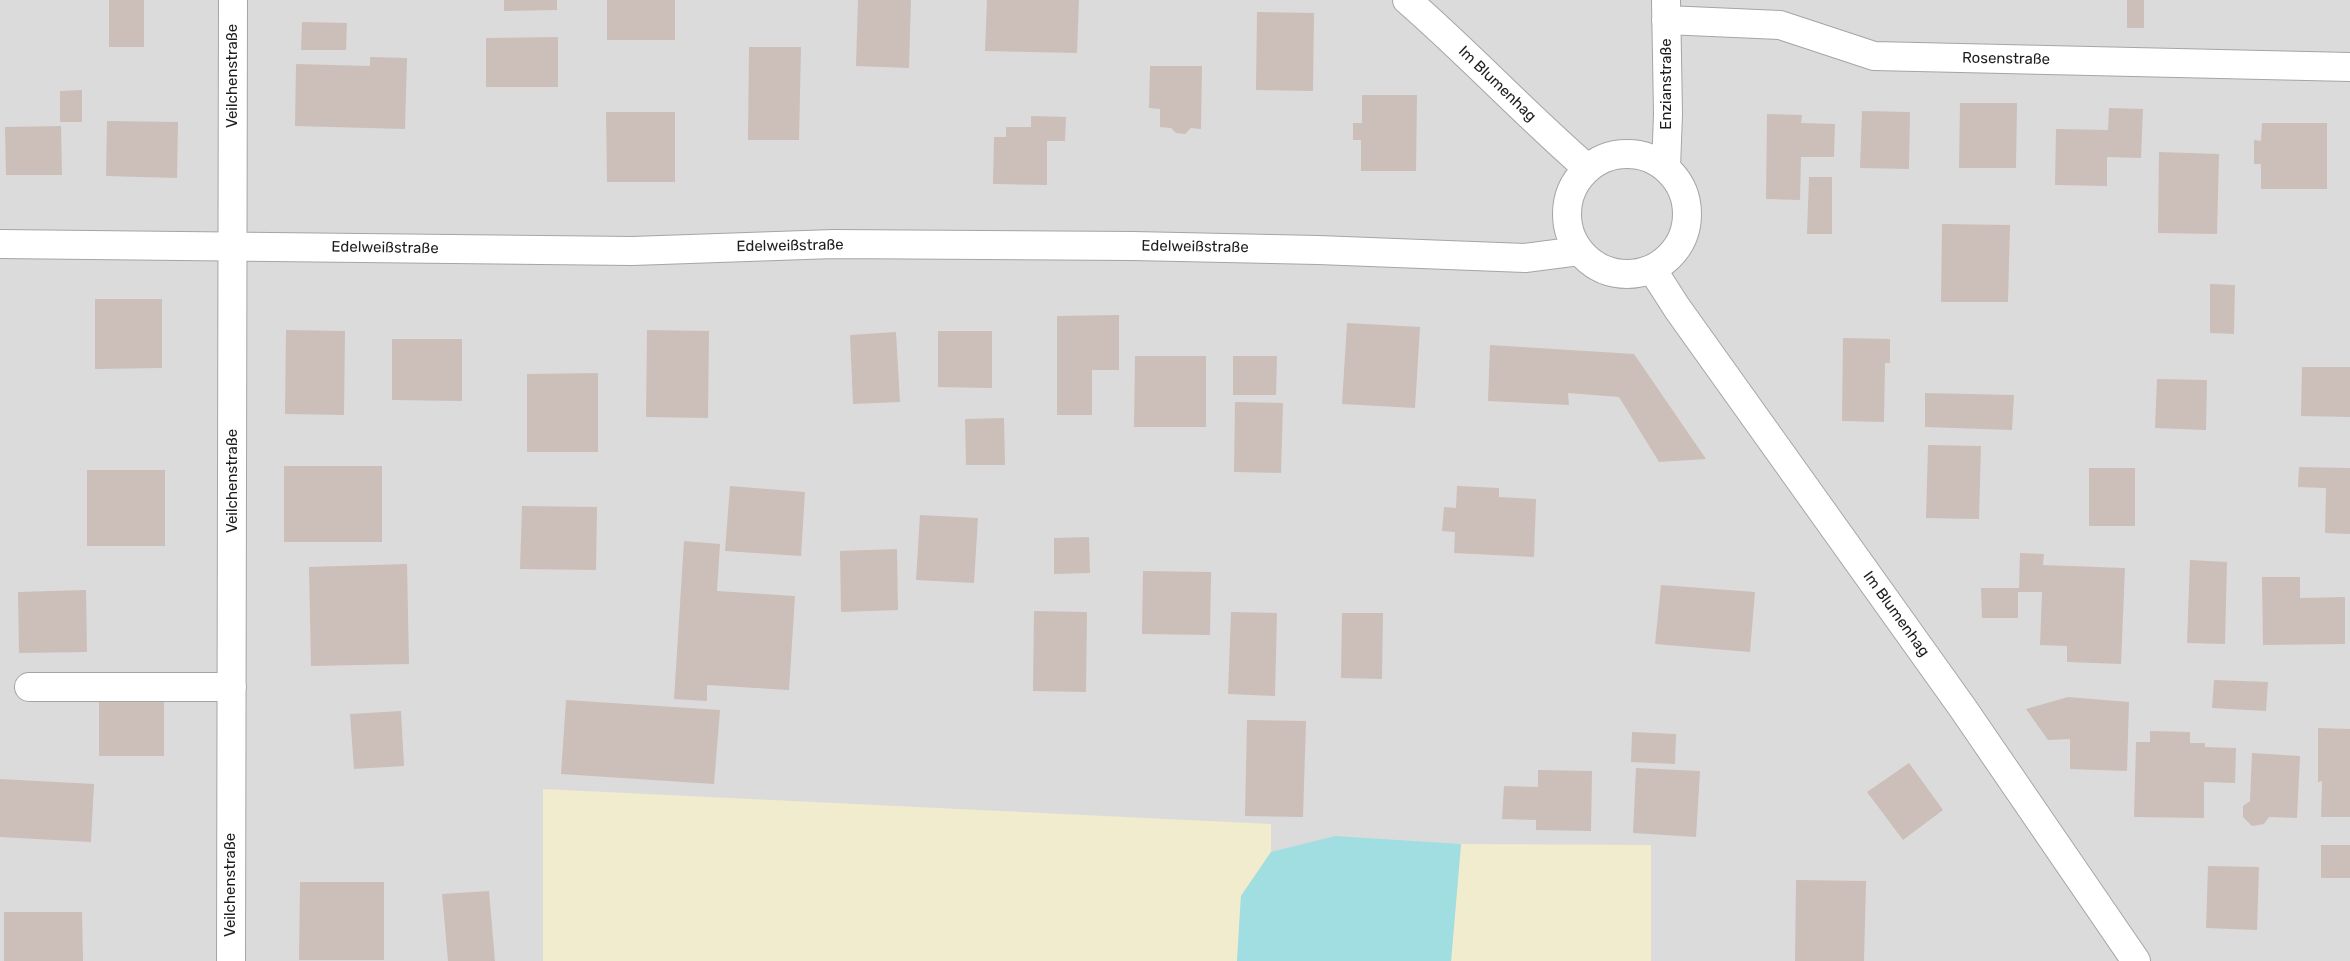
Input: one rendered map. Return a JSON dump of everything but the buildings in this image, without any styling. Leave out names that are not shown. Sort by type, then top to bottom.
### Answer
[{"type":"street","name":"Veilchenstraße","points":[[231,961],[233,0]]},
{"type":"street","name":"Im Blumenhag","points":[[1407,0],[1446,34],[1555,140],[1587,168]]},
{"type":"street","name":"Rosenstraße","points":[[1666,10],[1780,25],[1874,56],[2350,67]]},
{"type":"street","name":"Enzianstraße","points":[[1666,10],[1668,114],[1666,168]]},
{"type":"street","points":[[1618,154],[1635,154],[1651,158],[1666,168],[1676,180],[1684,195],[1687,211],[1686,227],[1680,242],[1670,256],[1652,269],[1624,274],[1607,271],[1592,263],[1579,251],[1570,235],[1566,217],[1568,198],[1575,182],[1587,168],[1602,159],[1618,154]]},
{"type":"street","name":"Edelweißstraße","points":[[0,244],[632,251],[834,244],[1133,246],[1318,250],[1525,258],[1579,251]]},
{"type":"street","name":"Im Blumenhag","points":[[1652,269],[1683,317],[1962,707],[2136,961]]},
{"type":"street","points":[[29,687],[232,687]]},
{"type":"shaded area","points":[[0,0],[2350,0],[2350,961],[0,961]]},
{"type":"shaded area","points":[[543,789],[1271,824],[1271,852],[1241,896],[1237,961],[543,961]]},
{"type":"shaded area","points":[[1461,844],[1651,845],[1651,961],[1451,961]]},
{"type":"water","points":[[1335,836],[1461,844],[1451,961],[1237,961],[1241,896],[1271,852]]}]
